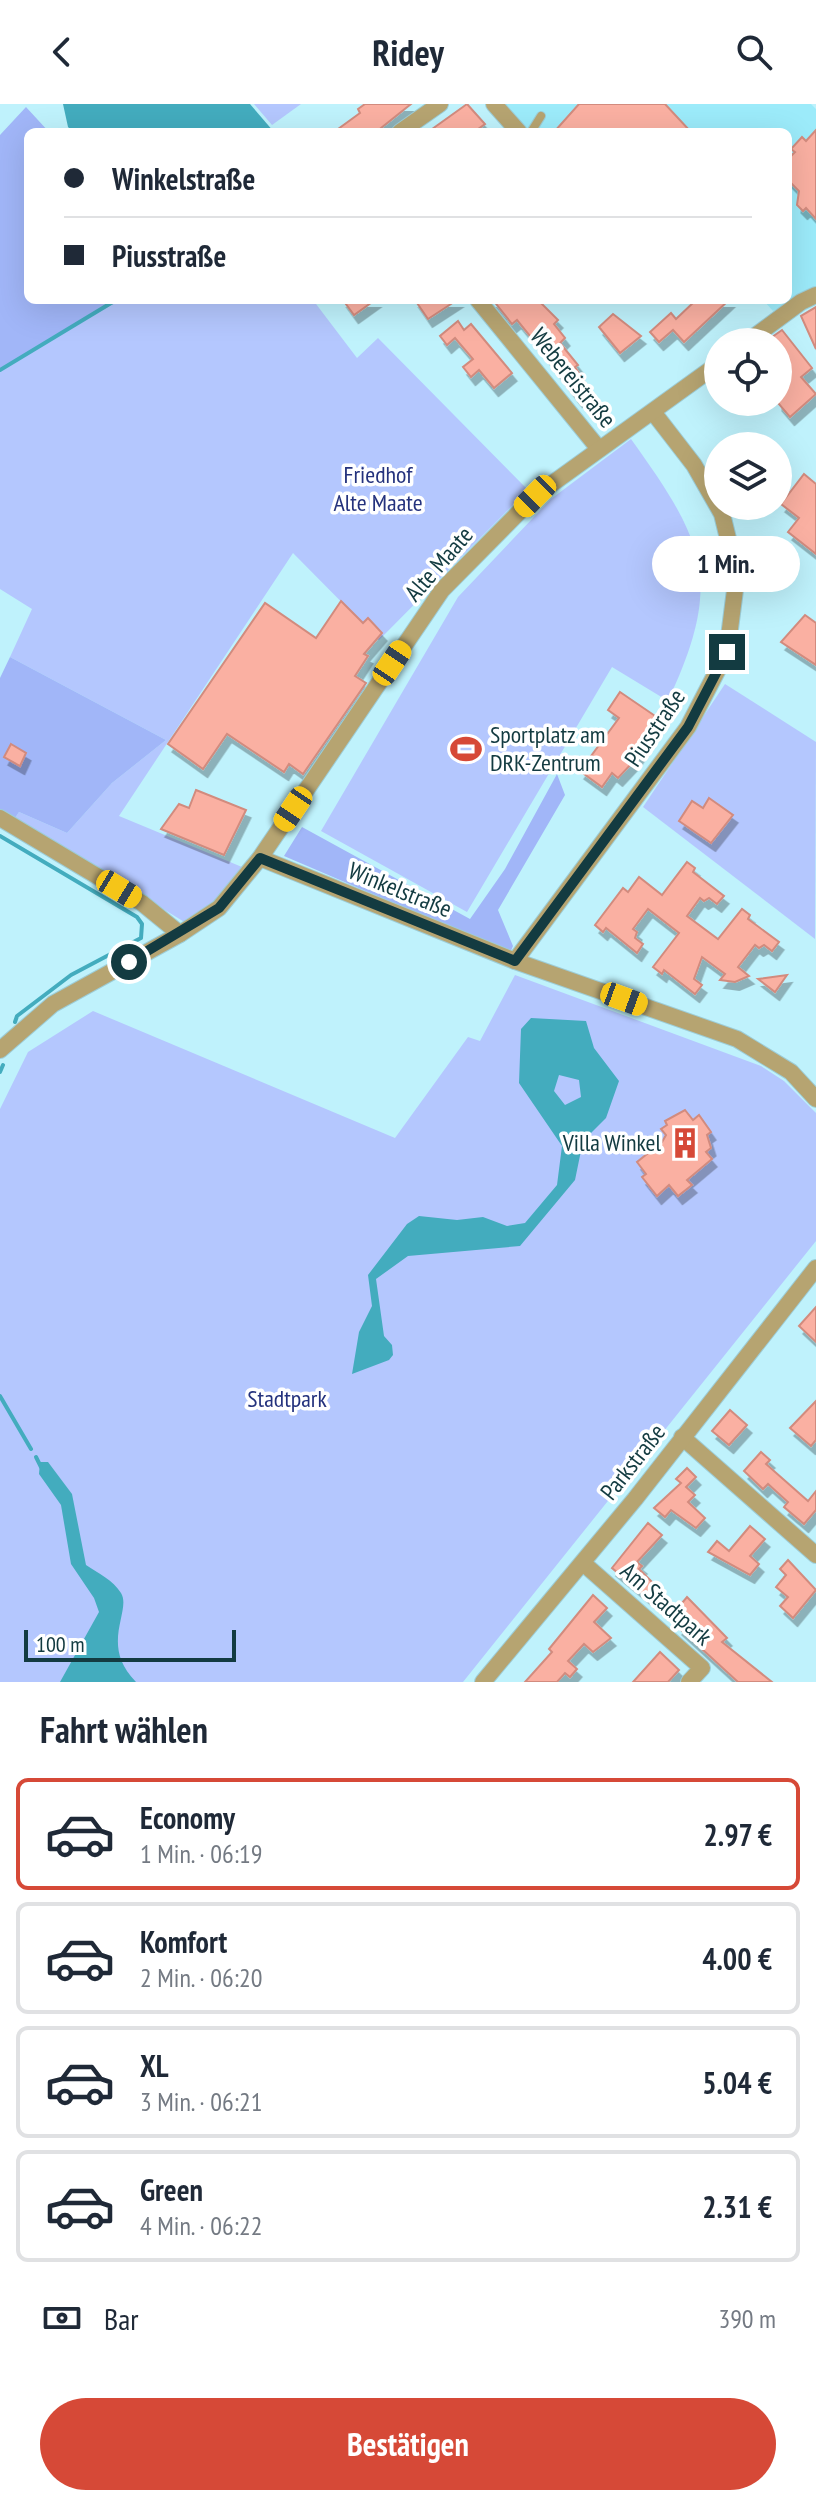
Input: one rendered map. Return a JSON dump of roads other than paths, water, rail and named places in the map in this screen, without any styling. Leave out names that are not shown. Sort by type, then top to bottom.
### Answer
[{"type":"street","points":[[406,128],[440,104]]},
{"type":"street","points":[[494,104],[515,128]]},
{"type":"street","points":[[766,328],[801,302],[816,295]]},
{"type":"street","name":"Webereistraße","points":[[481,304],[599,449]]},
{"type":"street","name":"Alte Maate","points":[[260,858],[442,590],[535,496],[704,374]]},
{"type":"street","name":"Piusstraße","points":[[515,961],[675,745],[715,680],[727,652],[739,562],[713,497],[653,412]]},
{"type":"street","points":[[0,818],[142,903],[180,934]]},
{"type":"street","points":[[0,1050],[53,1004],[180,934],[219,908],[260,858]]},
{"type":"street","name":"Winkelstraße","points":[[260,858],[515,961],[737,1039],[791,1072],[816,1099]]},
{"type":"street","name":"Parkstraße","points":[[483,1682],[583,1563],[816,1268]]},
{"type":"street","points":[[682,1437],[815,1552]]},
{"type":"street","name":"Am Stadtpark","points":[[583,1563],[702,1668],[689,1682]]},
{"type":"lane","points":[[534,128],[541,116]]},
{"type":"waterway","points":[[0,370],[109,304]]},
{"type":"waterway","points":[[0,836],[137,917],[142,924],[141,938],[71,975],[17,1016],[15,1022]]},
{"type":"waterway","points":[[0,1072],[3,1065]]},
{"type":"waterway","points":[[0,1396],[31,1449]]},
{"type":"waterway","points":[[36,1457],[41,1467]]},
{"type":"place","name":"Sportplatz am DRK-Zentrum","points":[[466,749]]},
{"type":"place","name":"Villa Winkel","points":[[685,1143]]},
{"type":"park label","name":"Friedhof Alte Maate","points":[[378,489]]},
{"type":"park label","name":"Stadtpark","points":[[287,1399]]}]
